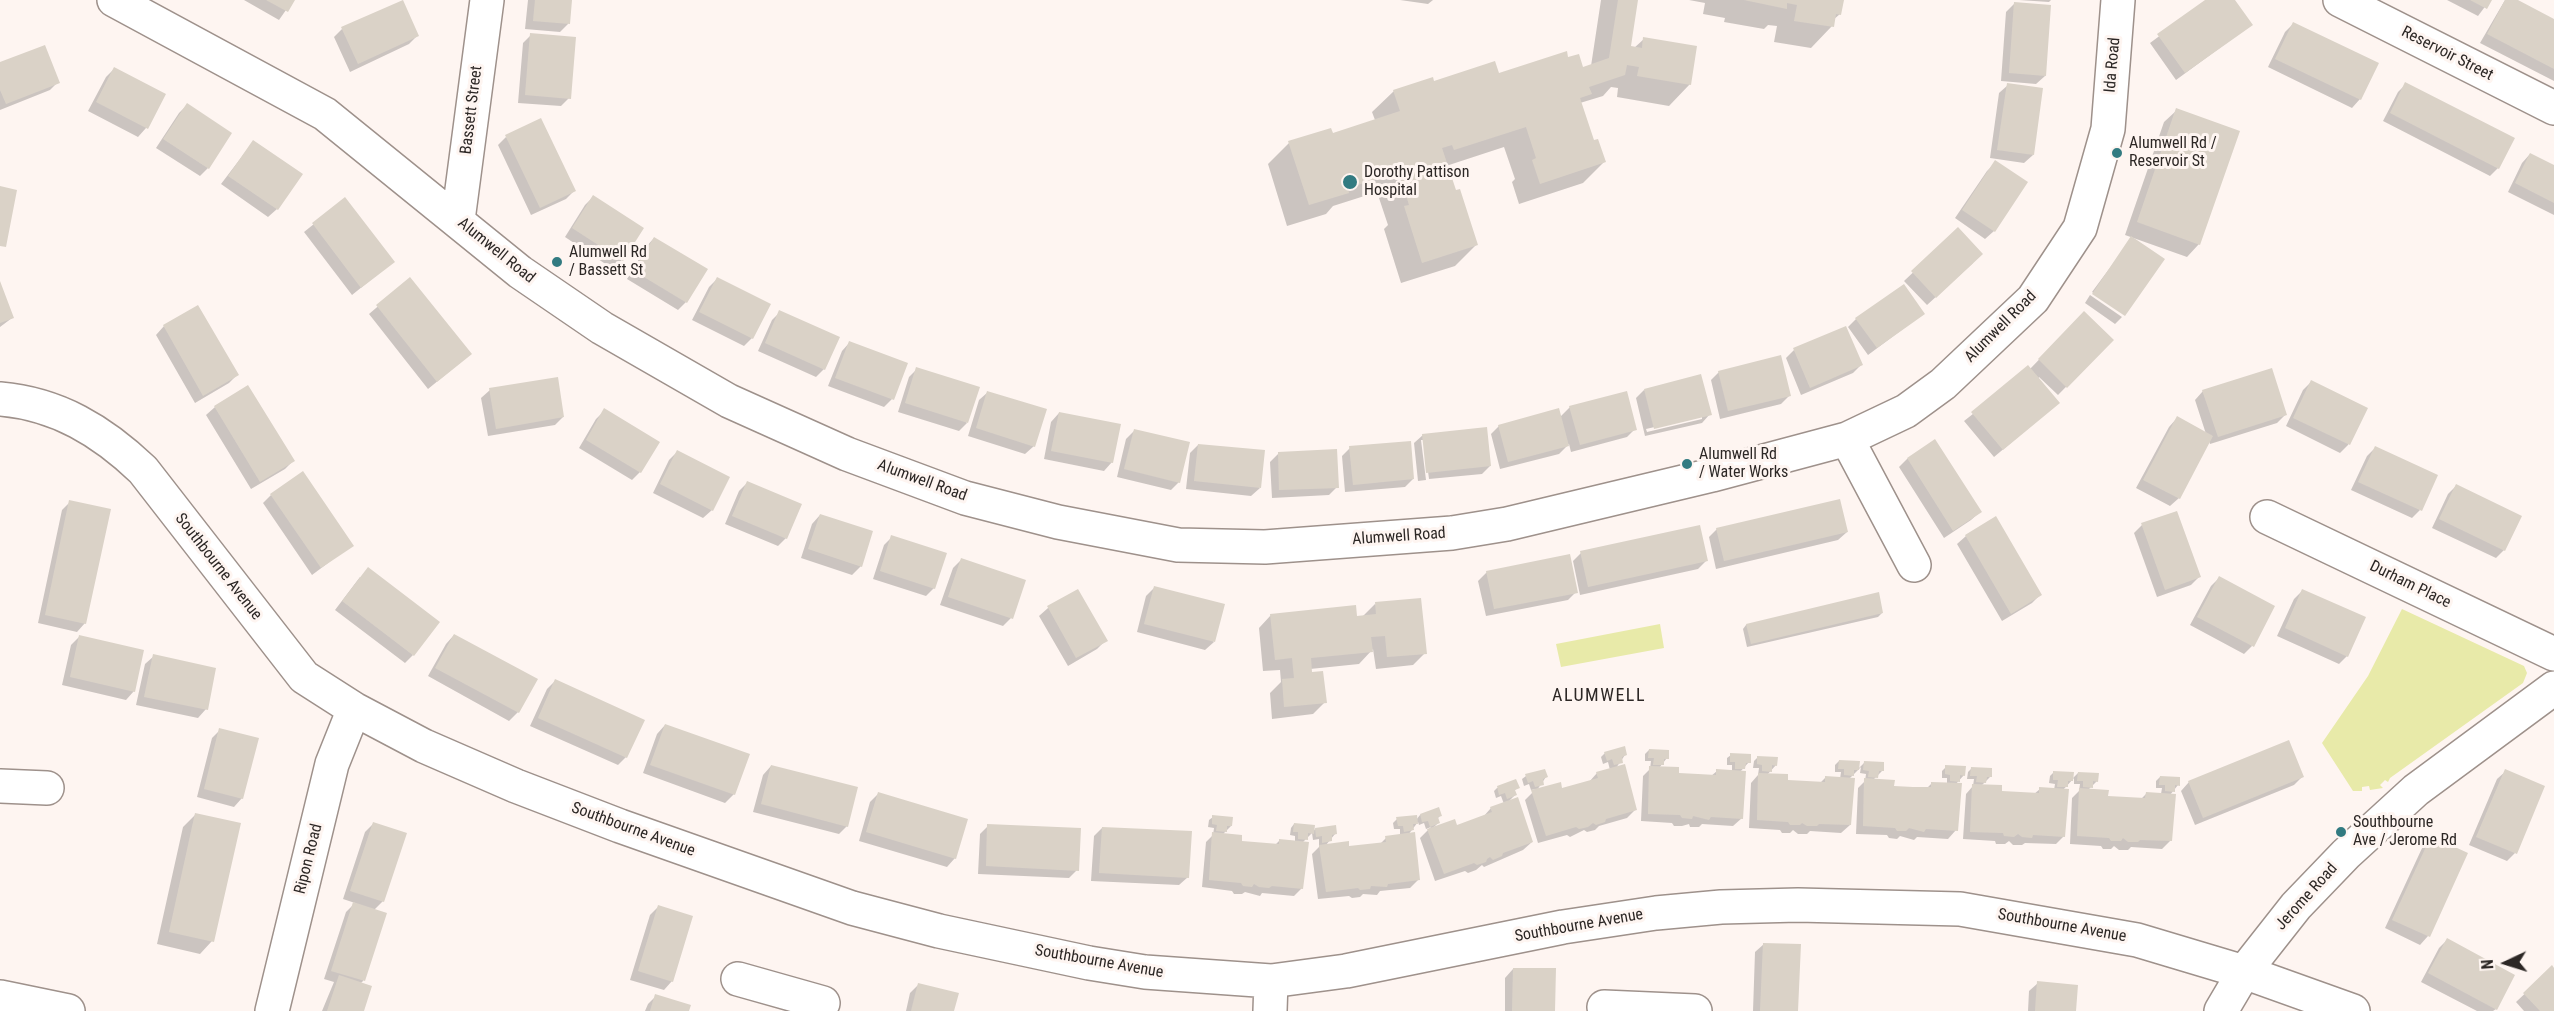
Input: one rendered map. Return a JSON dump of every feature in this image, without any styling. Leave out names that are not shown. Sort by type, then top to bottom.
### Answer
[{"type":"street","name":"Alumwell Road","points":[[114,0],[325,114],[520,272],[602,328],[729,401],[836,449],[964,498],[1058,522],[1178,545],[1265,547],[1452,533],[1507,524],[1712,476],[1847,439],[1906,411],[1942,384],[2033,299],[2080,228],[2108,129]]},
{"type":"street","name":"Bassett Street","points":[[458,220],[487,0]]},
{"type":"street","name":"Ida Road","points":[[2108,129],[2118,0]]},
{"type":"street","name":"Reservoir Street","points":[[2340,0],[2554,108]]},
{"type":"street","name":"Southbourne Avenue","points":[[0,399],[51,411],[81,422],[118,446],[143,470],[304,677],[354,709],[424,746],[516,786],[620,826],[852,908],[939,931],[1089,963],[1270,996],[1346,971],[1563,927],[1634,916],[1721,907],[1798,905],[1960,909],[2137,939],[2244,972],[2353,1011]]},
{"type":"street","points":[[1847,439],[1914,565]]},
{"type":"street","name":"Durham Place","points":[[2267,517],[2554,654]]},
{"type":"street","name":"Jerome Road","points":[[2221,1011],[2244,972],[2296,906],[2346,854],[2416,790],[2554,688]]},
{"type":"street","name":"Ripon Road","points":[[272,1011],[332,764],[354,709]]},
{"type":"street","points":[[0,786],[47,788]]},
{"type":"street","points":[[738,979],[784,1002],[824,1003]]},
{"type":"street","points":[[0,997],[68,1011]]},
{"type":"street","points":[[1604,1007],[1695,1011]]},
{"type":"green space","points":[[2402,609],[2524,666],[2527,673],[2523,683],[2390,778],[2388,782],[2385,780],[2380,785],[2383,788],[2370,790],[2369,786],[2362,787],[2362,791],[2353,791],[2322,743],[2368,676]]},
{"type":"green space","points":[[1660,624],[1664,648],[1561,667],[1556,644]]},
{"type":"building","points":[[266,0],[295,0],[288,12]]},
{"type":"building","points":[[403,0],[419,36],[358,64],[341,27]]},
{"type":"building","points":[[535,0],[572,0],[570,24],[533,21]]},
{"type":"building","points":[[1618,0],[1638,0],[1631,46],[1642,48],[1643,37],[1697,46],[1691,85],[1637,76],[1639,67],[1627,65],[1625,75],[1589,87],[1592,94],[1580,98],[1594,140],[1598,139],[1606,162],[1540,184],[1532,160],[1536,158],[1526,127],[1454,150],[1452,145],[1442,148],[1456,190],[1460,189],[1478,245],[1422,263],[1404,206],[1409,205],[1399,172],[1348,188],[1349,193],[1309,205],[1288,141],[1331,128],[1333,133],[1400,111],[1393,90],[1433,77],[1434,81],[1495,61],[1499,73],[1567,51],[1568,57],[1579,54],[1583,67],[1609,58]]},
{"type":"building","points":[[1744,0],[1844,0],[1841,15],[1836,14],[1834,27],[1794,21],[1797,5],[1787,3],[1787,9]]},
{"type":"building","points":[[2205,0],[2235,0],[2253,25],[2185,73],[2157,34]]},
{"type":"building","points":[[2470,0],[2492,0],[2487,9]]},
{"type":"building","points":[[2505,0],[2518,0],[2554,19],[2554,69],[2487,34]]},
{"type":"building","points":[[2014,2],[2051,5],[2046,76],[2009,73]]},
{"type":"building","points":[[2293,22],[2379,63],[2361,100],[2275,59]]},
{"type":"building","points":[[530,33],[576,37],[571,99],[525,95]]},
{"type":"building","points":[[45,45],[60,83],[6,104],[0,90],[0,62]]},
{"type":"building","points":[[114,67],[166,94],[148,129],[96,102]]},
{"type":"building","points":[[2405,82],[2515,138],[2499,169],[2390,113]]},
{"type":"building","points":[[2007,83],[2043,88],[2034,155],[1997,150]]},
{"type":"building","points":[[187,103],[232,133],[209,169],[163,139]]},
{"type":"building","points":[[2176,108],[2240,131],[2200,245],[2137,222]]},
{"type":"building","points":[[541,118],[576,191],[540,208],[505,135]]},
{"type":"building","points":[[253,140],[303,174],[278,210],[228,176]]},
{"type":"building","points":[[2530,153],[2554,165],[2554,203],[2515,183]]},
{"type":"building","points":[[1995,160],[2028,182],[1995,232],[1962,210]]},
{"type":"building","points":[[0,186],[17,190],[6,247],[0,246]]},
{"type":"building","points":[[593,195],[644,228],[623,261],[572,228]]},
{"type":"building","points":[[345,197],[395,262],[361,288],[312,223]]},
{"type":"building","points":[[1958,227],[1983,254],[1936,298],[1911,271]]},
{"type":"building","points":[[2131,236],[2165,259],[2125,316],[2092,294]]},
{"type":"building","points":[[654,237],[708,269],[687,303],[634,271]]},
{"type":"building","points":[[410,277],[472,354],[437,382],[376,305]]},
{"type":"building","points":[[717,277],[771,304],[753,339],[699,312]]},
{"type":"building","points":[[0,281],[14,318],[0,323]]},
{"type":"building","points":[[1904,284],[1925,314],[1877,348],[1855,318]]},
{"type":"building","points":[[198,305],[239,375],[203,396],[163,325]]},
{"type":"building","points":[[779,310],[840,337],[825,370],[765,343]]},
{"type":"building","points":[[2084,311],[2114,340],[2067,388],[2038,359]]},
{"type":"building","points":[[1846,326],[1863,365],[1810,388],[1793,348]]},
{"type":"building","points":[[849,341],[908,363],[894,400],[835,378]]},
{"type":"building","points":[[1781,355],[1791,396],[1728,411],[1718,371]]},
{"type":"building","points":[[2028,365],[2060,403],[2003,450],[1971,412]]},
{"type":"building","points":[[916,367],[980,387],[968,423],[905,403]]},
{"type":"building","points":[[2272,368],[2287,415],[2218,437],[2202,390]]},
{"type":"building","points":[[1701,374],[1712,415],[1654,429],[1644,389]]},
{"type":"building","points":[[558,377],[564,417],[496,429],[489,388]]},
{"type":"building","points":[[2311,380],[2368,408],[2350,445],[2293,418]]},
{"type":"building","points":[[248,385],[295,461],[260,482],[214,406]]},
{"type":"building","points":[[987,391],[1047,409],[1035,447],[976,428]]},
{"type":"building","points":[[1627,391],[1637,430],[1580,445],[1569,406]]},
{"type":"building","points":[[604,408],[660,442],[641,473],[586,440]]},
{"type":"building","points":[[1559,408],[1569,446],[1508,462],[1498,425]]},
{"type":"building","points":[[1059,412],[1121,424],[1113,463],[1051,451]]},
{"type":"building","points":[[2177,416],[2213,436],[2180,499],[2143,480]]},
{"type":"building","points":[[1487,427],[1491,466],[1426,473],[1422,434]]},
{"type":"building","points":[[1134,429],[1190,442],[1180,483],[1124,469]]},
{"type":"building","points":[[1935,439],[1982,512],[1953,531],[1907,458]]},
{"type":"building","points":[[1411,441],[1414,479],[1353,485],[1349,446]]},
{"type":"building","points":[[1198,444],[1265,450],[1261,488],[1194,481]]},
{"type":"building","points":[[2375,446],[2438,475],[2422,511],[2358,482]]},
{"type":"building","points":[[1337,449],[1339,488],[1279,490],[1278,452]]},
{"type":"building","points":[[677,450],[730,477],[713,511],[660,484]]},
{"type":"building","points":[[303,471],[354,546],[321,568],[270,494]]},
{"type":"building","points":[[747,481],[802,504],[787,539],[732,516]]},
{"type":"building","points":[[2456,484],[2522,516],[2505,551],[2439,519]]},
{"type":"building","points":[[1840,499],[1848,532],[1724,561],[1716,528]]},
{"type":"building","points":[[69,500],[111,509],[86,624],[45,615]]},
{"type":"building","points":[[2177,511],[2201,577],[2165,590],[2141,523]]},
{"type":"building","points":[[820,514],[873,531],[862,567],[808,549]]},
{"type":"building","points":[[1996,516],[2042,595],[2011,614],[1965,535]]},
{"type":"building","points":[[1700,525],[1708,561],[1588,587],[1580,551]]},
{"type":"building","points":[[891,535],[947,553],[935,589],[880,571]]},
{"type":"building","points":[[1570,554],[1578,593],[1494,609],[1486,571]]},
{"type":"building","points":[[961,558],[1026,580],[1013,619],[948,597]]},
{"type":"building","points":[[368,567],[440,622],[414,656],[342,601]]},
{"type":"building","points":[[2219,576],[2275,606],[2254,647],[2197,617]]},
{"type":"building","points":[[1154,586],[1225,604],[1215,642],[1144,624]]},
{"type":"building","points":[[1078,589],[1108,641],[1076,658],[1047,606]]},
{"type":"building","points":[[2302,589],[2366,617],[2348,657],[2285,628]]},
{"type":"building","points":[[1879,592],[1883,613],[1751,644],[1746,624]]},
{"type":"building","points":[[1421,598],[1427,654],[1387,657],[1385,636],[1371,637],[1373,652],[1311,658],[1312,672],[1323,671],[1327,703],[1284,707],[1282,679],[1294,678],[1292,658],[1275,660],[1270,614],[1356,605],[1357,616],[1376,614],[1375,602]]},
{"type":"building","points":[[454,634],[538,679],[519,713],[435,668]]},
{"type":"building","points":[[79,635],[144,650],[135,692],[70,677]]},
{"type":"building","points":[[153,654],[216,668],[208,710],[144,697]]},
{"type":"building","points":[[555,679],[645,720],[627,758],[538,718]]},
{"type":"building","points":[[665,724],[750,754],[735,795],[650,765]]},
{"type":"building","points":[[219,728],[259,738],[243,799],[204,789]]},
{"type":"building","points":[[2289,740],[2304,777],[2203,818],[2188,781]]},
{"type":"building","points":[[1625,746],[1627,755],[1622,757],[1623,763],[1614,765],[1612,759],[1607,761],[1604,752]]},
{"type":"building","points":[[1649,749],[1669,750],[1669,759],[1664,759],[1664,765],[1653,765],[1654,758],[1648,758]]},
{"type":"building","points":[[1730,753],[1751,754],[1751,763],[1746,763],[1745,769],[1735,769],[1735,762],[1730,762]]},
{"type":"building","points":[[1757,756],[1778,757],[1777,766],[1772,765],[1772,772],[1762,771],[1762,765],[1757,764]]},
{"type":"building","points":[[1839,760],[1860,761],[1859,770],[1854,770],[1854,776],[1844,775],[1844,769],[1838,769]]},
{"type":"building","points":[[1864,761],[1884,762],[1884,771],[1879,771],[1878,778],[1868,777],[1869,771],[1863,770]]},
{"type":"building","points":[[1625,764],[1637,810],[1606,819],[1605,822],[1596,825],[1593,823],[1588,827],[1579,829],[1576,827],[1546,836],[1531,790],[1561,782],[1562,788],[1598,778],[1596,772]]},
{"type":"building","points":[[771,765],[858,787],[848,827],[761,804]]},
{"type":"building","points":[[1945,765],[1966,766],[1965,776],[1960,775],[1960,782],[1950,781],[1950,775],[1945,774]]},
{"type":"building","points":[[1649,766],[1679,767],[1679,773],[1716,775],[1716,769],[1746,771],[1743,819],[1711,817],[1709,820],[1693,816],[1692,819],[1682,818],[1680,815],[1648,814]]},
{"type":"building","points":[[1971,767],[1992,768],[1992,777],[1987,777],[1986,783],[1976,782],[1977,776],[1970,776]]},
{"type":"building","points":[[1545,769],[1548,777],[1543,779],[1544,785],[1535,787],[1533,781],[1528,783],[1525,774]]},
{"type":"building","points":[[2505,769],[2545,786],[2517,854],[2476,837]]},
{"type":"building","points":[[2053,771],[2074,772],[2073,781],[2068,781],[2068,787],[2057,787],[2058,780],[2053,780]]},
{"type":"building","points":[[2078,772],[2099,773],[2098,782],[2093,781],[2093,788],[2083,787],[2083,781],[2077,781]]},
{"type":"building","points":[[1758,773],[1788,774],[1788,780],[1825,782],[1825,776],[1855,778],[1851,825],[1807,826],[1802,823],[1790,825],[1788,822],[1757,820]]},
{"type":"building","points":[[2160,776],[2180,777],[2180,786],[2175,785],[2175,792],[2165,791],[2165,785],[2159,785]]},
{"type":"building","points":[[1864,778],[1895,780],[1894,786],[1913,787],[1931,787],[1931,782],[1962,783],[1958,831],[1926,829],[1924,832],[1909,828],[1906,831],[1897,831],[1895,828],[1863,826]]},
{"type":"building","points":[[1516,779],[1520,788],[1515,790],[1517,795],[1507,799],[1505,793],[1499,795],[1497,786]]},
{"type":"building","points":[[1972,784],[2002,785],[2002,791],[2039,793],[2039,787],[2069,789],[2065,837],[2033,835],[2032,838],[2018,834],[2014,837],[2004,836],[2003,833],[1970,832]]},
{"type":"building","points":[[2079,788],[2109,790],[2108,796],[2145,798],[2146,792],[2176,794],[2172,841],[2128,842],[2123,838],[2121,841],[2111,841],[2109,838],[2077,836]]},
{"type":"building","points":[[878,792],[968,819],[956,859],[866,832]]},
{"type":"building","points":[[1518,797],[1533,842],[1503,853],[1502,856],[1493,860],[1490,857],[1486,862],[1477,865],[1474,863],[1444,874],[1427,829],[1455,819],[1457,825],[1492,812],[1490,807]]},
{"type":"building","points":[[1439,807],[1442,816],[1438,817],[1440,823],[1430,827],[1428,821],[1422,822],[1420,814]]},
{"type":"building","points":[[195,813],[241,823],[214,942],[169,932]]},
{"type":"building","points":[[1212,815],[1233,817],[1232,826],[1227,826],[1227,832],[1216,831],[1217,825],[1212,824]]},
{"type":"building","points":[[1417,815],[1418,824],[1413,824],[1414,830],[1404,832],[1403,826],[1398,826],[1396,817]]},
{"type":"building","points":[[373,822],[407,833],[384,902],[350,891]]},
{"type":"building","points":[[1294,823],[1315,825],[1314,834],[1308,833],[1308,840],[1298,839],[1298,832],[1293,832]]},
{"type":"building","points":[[987,824],[1081,828],[1079,871],[986,866]]},
{"type":"building","points":[[1336,825],[1337,834],[1332,835],[1332,841],[1322,843],[1322,836],[1316,837],[1315,828]]},
{"type":"building","points":[[1102,827],[1192,831],[1189,878],[1099,873]]},
{"type":"building","points":[[1212,832],[1242,835],[1242,841],[1279,844],[1279,839],[1309,842],[1303,889],[1259,887],[1254,884],[1252,887],[1243,886],[1241,883],[1209,880]]},
{"type":"building","points":[[1415,832],[1420,880],[1388,884],[1387,887],[1371,886],[1370,889],[1360,890],[1358,888],[1326,892],[1319,845],[1349,841],[1349,846],[1386,842],[1385,836]]},
{"type":"building","points":[[2431,836],[2468,853],[2430,937],[2392,920]]},
{"type":"building","points":[[353,902],[387,913],[365,981],[331,971]]},
{"type":"building","points":[[658,905],[693,916],[673,982],[638,971]]},
{"type":"building","points":[[2447,938],[2515,975],[2497,1010],[2428,973]]},
{"type":"building","points":[[1763,943],[1801,944],[1798,1011],[1760,1011]]},
{"type":"building","points":[[2552,965],[2554,968],[2554,1011],[2540,1011],[2523,993]]},
{"type":"building","points":[[1513,968],[1556,968],[1555,1011],[1512,1011]]},
{"type":"building","points":[[339,975],[372,986],[364,1011],[327,1011]]},
{"type":"building","points":[[2037,981],[2078,985],[2076,1011],[2035,1011]]},
{"type":"building","points":[[918,983],[959,993],[954,1011],[911,1011]]},
{"type":"building","points":[[655,994],[691,1005],[689,1011],[650,1011]]},
{"type":"place","name":"Alumwell Rd / Reservoir St","points":[[2117,153]]},
{"type":"place","name":"Dorothy Pattison Hospital","points":[[1350,182]]},
{"type":"place","name":"Alumwell Rd / Bassett St","points":[[557,262]]},
{"type":"place","name":"Alumwell Rd / Water Works","points":[[1687,464]]},
{"type":"place","name":"Southbourne Ave / Jerome Rd","points":[[2341,832]]},
{"type":"district","name":"ALUMWELL","points":[[1599,696]]}]
